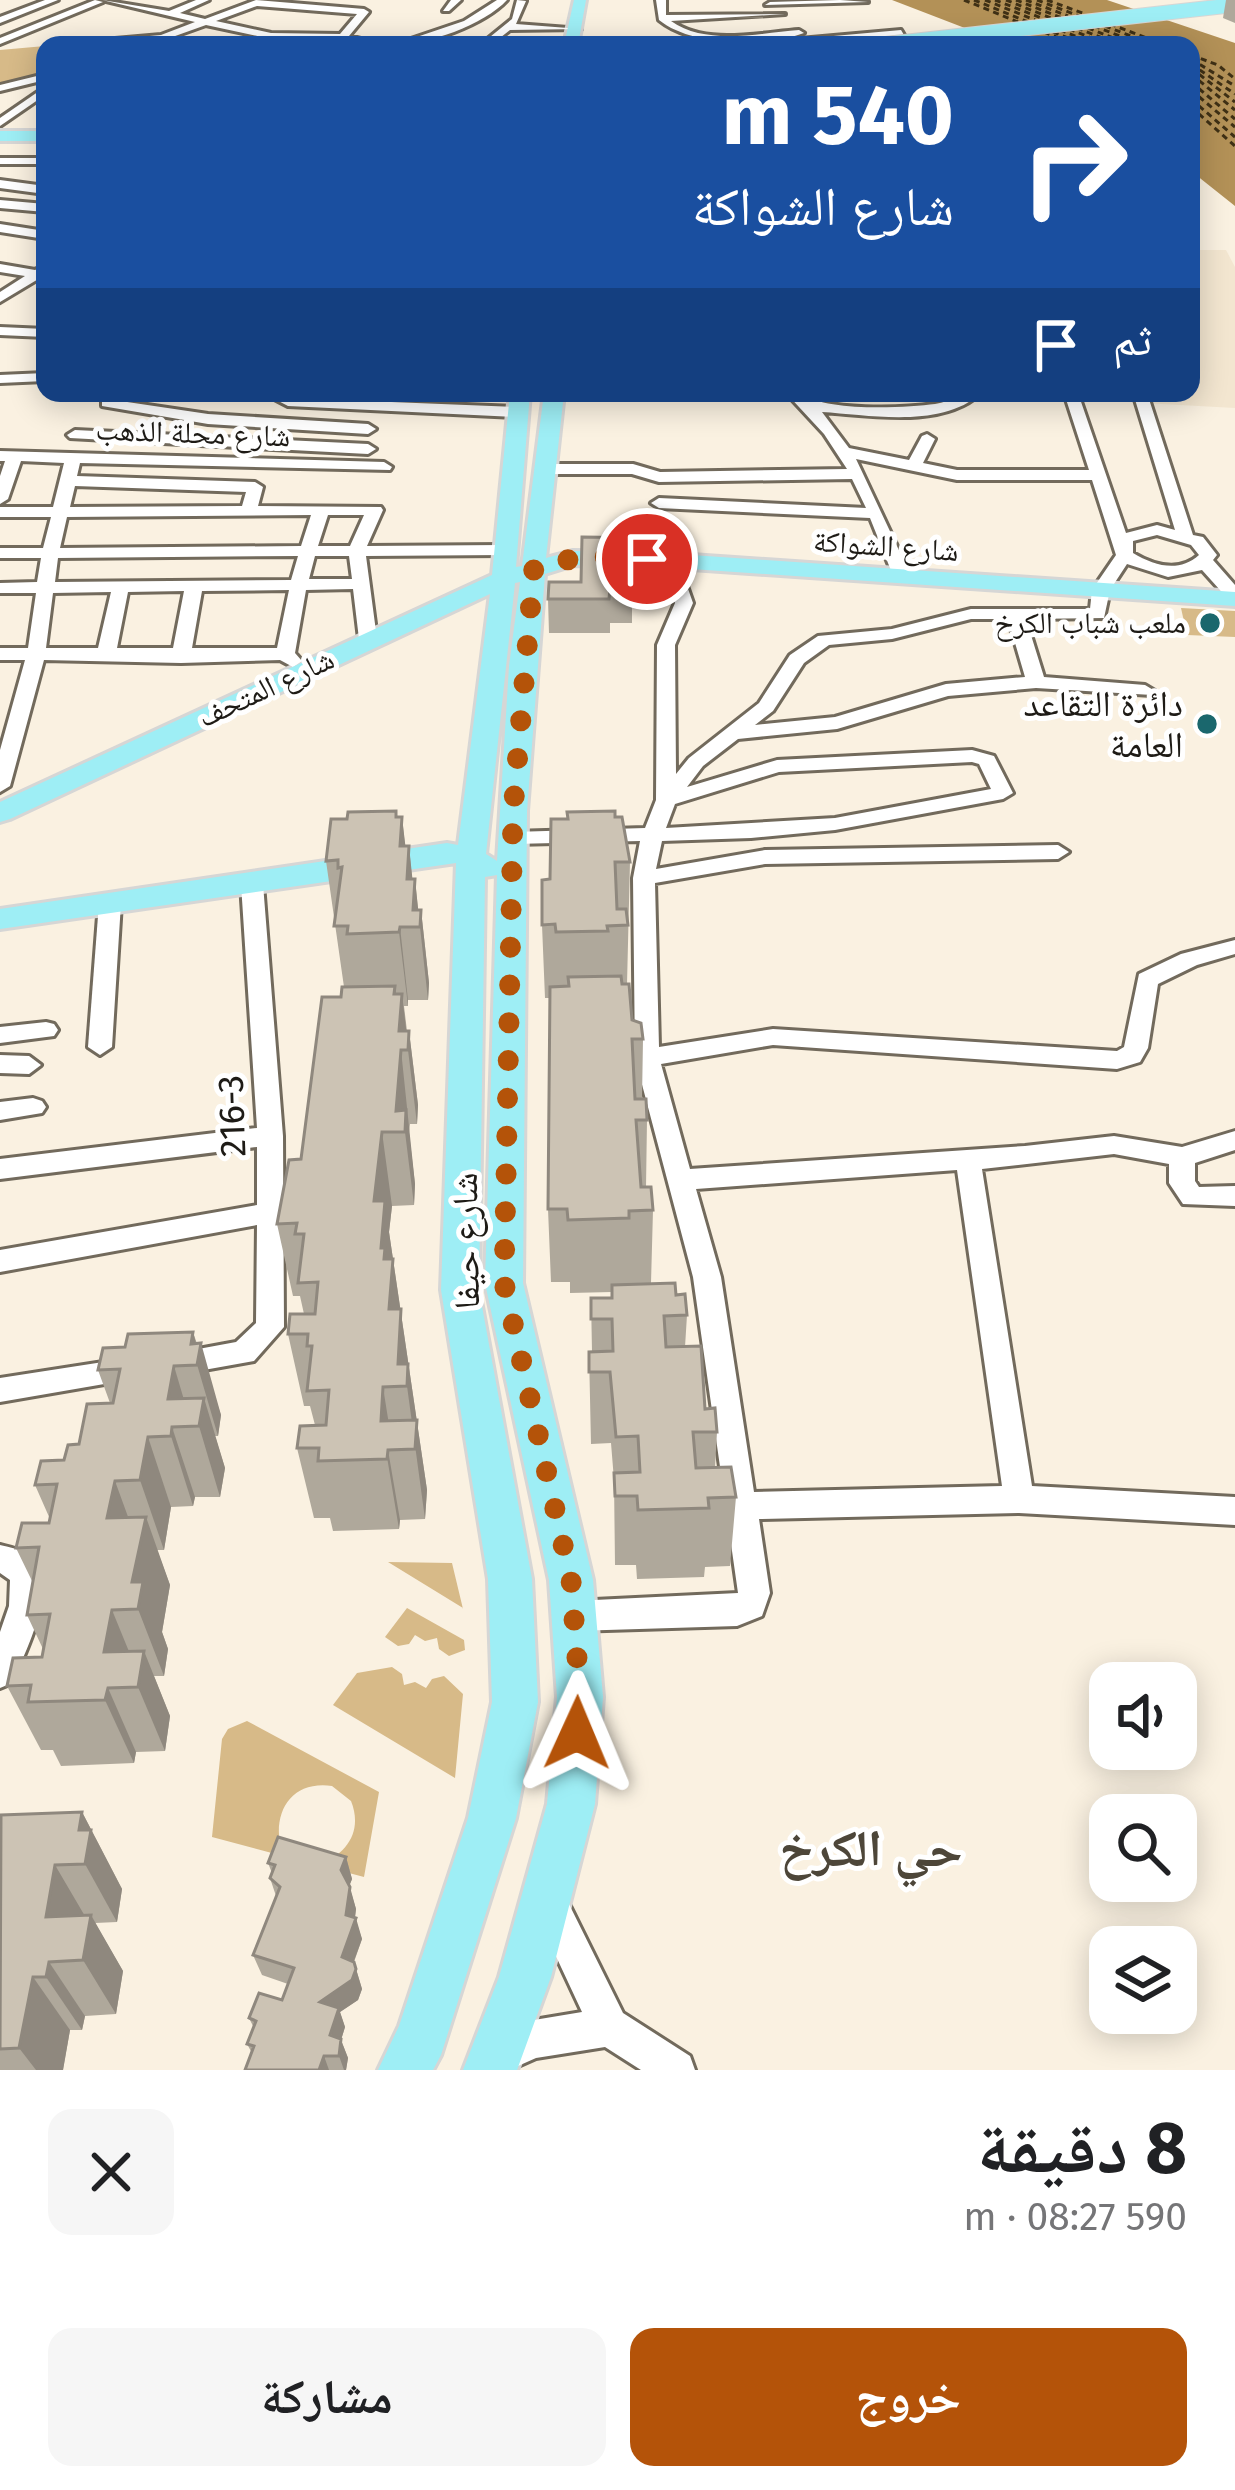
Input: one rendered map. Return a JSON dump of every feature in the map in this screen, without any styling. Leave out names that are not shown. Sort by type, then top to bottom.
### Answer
[{"type":"main road","points":[[574,36],[580,0]]},
{"type":"main road","points":[[933,36],[1228,5]]},
{"type":"main road","points":[[956,36],[1228,5]]},
{"type":"main road","points":[[0,131],[36,133]]},
{"type":"main road","name":"شارع حيفا","points":[[518,569],[540,507],[553,402]]},
{"type":"main road","name":"شارع حيفا","points":[[405,2070],[422,2036],[493,1818],[515,1702],[510,1579],[460,1290],[493,834],[518,569],[518,403]]},
{"type":"main road","points":[[540,507],[550,520],[590,544],[657,560]]},
{"type":"main road","name":"شارع الشواكة","points":[[518,569],[586,556],[1235,598]]},
{"type":"main road","name":"شارع المتحف","points":[[0,813],[294,662],[368,639],[518,569]]},
{"type":"main road","points":[[0,919],[447,852],[493,834]]},
{"type":"main road","name":"شارع حيفا","points":[[489,2066],[525,1977],[571,1804],[580,1697],[571,1580],[504,1283],[511,900],[493,834]]},
{"type":"street","points":[[0,20],[53,0]]},
{"type":"street","points":[[108,20],[154,0]]},
{"type":"street","points":[[165,16],[204,0]]},
{"type":"street","points":[[351,10],[364,0]]},
{"type":"street","points":[[401,6],[413,0]]},
{"type":"street","points":[[446,9],[455,0]]},
{"type":"street","points":[[0,45],[100,1],[206,23]]},
{"type":"street","points":[[487,36],[517,20],[521,1]]},
{"type":"street","points":[[818,1],[856,36]]},
{"type":"street","points":[[768,2],[862,1],[873,10]]},
{"type":"street","points":[[167,36],[261,2],[364,13],[345,36]]},
{"type":"street","points":[[662,18],[662,2],[686,2]]},
{"type":"street","points":[[768,2],[806,35]]},
{"type":"street","points":[[422,36],[462,27],[498,5],[513,12],[482,36]]},
{"type":"street","points":[[129,10],[271,36],[301,7]]},
{"type":"street","points":[[662,18],[780,14]]},
{"type":"street","points":[[724,17],[744,36]]},
{"type":"street","points":[[662,18],[682,32],[856,36]]},
{"type":"street","points":[[884,19],[901,36]]},
{"type":"street","points":[[507,27],[576,29]]},
{"type":"street","points":[[71,36],[89,28]]},
{"type":"street","points":[[234,36],[248,31]]},
{"type":"street","points":[[145,36],[176,33]]},
{"type":"street","points":[[427,34],[441,36]]},
{"type":"street","points":[[0,45],[22,47]]},
{"type":"street","points":[[0,88],[36,79]]},
{"type":"street","points":[[0,131],[36,96]]},
{"type":"street","points":[[25,104],[36,105]]},
{"type":"street","points":[[0,161],[36,161]]},
{"type":"street","points":[[0,172],[36,172]]},
{"type":"street","points":[[0,184],[36,189]]},
{"type":"street","points":[[3,206],[36,206]]},
{"type":"street","points":[[0,228],[36,233]]},
{"type":"street","points":[[0,248],[24,231]]},
{"type":"street","points":[[0,268],[36,271]]},
{"type":"street","points":[[0,298],[36,276]]},
{"type":"street","points":[[0,331],[36,332]]},
{"type":"street","points":[[0,379],[36,377]]},
{"type":"street","points":[[0,786],[36,654],[50,553],[75,445],[109,402]]},
{"type":"street","points":[[130,402],[208,419],[368,429]]},
{"type":"street","points":[[288,402],[518,403]]},
{"type":"street","points":[[805,402],[856,474],[903,578]]},
{"type":"street","points":[[812,407],[935,409],[961,402]]},
{"type":"street","points":[[1074,402],[1123,550],[1166,572],[1205,562]]},
{"type":"street","points":[[1143,402],[1185,535]]},
{"type":"street","points":[[914,466],[927,440]]},
{"type":"street","points":[[75,445],[368,449]]},
{"type":"street","name":"شارع محلة الذهب","points":[[7,455],[53,455],[75,445],[384,467]]},
{"type":"street","points":[[842,451],[957,475],[1095,475]]},
{"type":"street","points":[[0,499],[7,455]]},
{"type":"street","points":[[544,469],[633,470],[658,477],[856,474]]},
{"type":"street","points":[[68,481],[255,488],[249,510]]},
{"type":"street","points":[[659,503],[874,514]]},
{"type":"street","points":[[0,654],[294,662],[299,582],[321,510]]},
{"type":"street","points":[[0,512],[375,510],[357,550],[368,639]]},
{"type":"street","points":[[574,1616],[737,1611],[751,1605],[754,1593],[706,1277],[647,1058],[644,878],[666,800],[696,762],[766,707],[797,659],[824,640],[892,634],[971,614],[1098,614],[1101,590],[1123,550],[1144,531],[1185,535],[1205,548],[1205,562],[1235,598]]},
{"type":"street","points":[[0,553],[357,550],[518,569]]},
{"type":"street","points":[[657,560],[666,580],[681,590],[684,603],[666,645],[666,800]]},
{"type":"street","points":[[181,657],[194,584]]},
{"type":"street","points":[[0,588],[359,584]]},
{"type":"street","points":[[106,656],[121,585]]},
{"type":"street","points":[[1016,614],[1036,682]]},
{"type":"street","points":[[737,733],[838,723],[946,690],[1036,682],[1145,691]]},
{"type":"street","points":[[493,834],[653,835],[835,824],[1003,793],[987,760],[972,756],[777,766],[666,800]]},
{"type":"street","points":[[644,878],[765,857],[1058,852]]},
{"type":"street","name":"216-3","points":[[0,1390],[244,1353],[270,1327],[270,1136],[252,884]]},
{"type":"street","points":[[100,1047],[110,903]]},
{"type":"street","points":[[647,1058],[773,1037],[1117,1060],[1131,1056],[1136,1048],[1147,980],[1189,959],[1235,947]]},
{"type":"street","points":[[0,1035],[46,1030]]},
{"type":"street","points":[[0,1064],[29,1065]]},
{"type":"street","points":[[0,1111],[32,1108]]},
{"type":"street","points":[[0,1169],[270,1136]]},
{"type":"street","points":[[680,1180],[1114,1145],[1182,1156],[1235,1140]]},
{"type":"street","points":[[1182,1156],[1182,1183],[1192,1197],[1235,1196]]},
{"type":"street","points":[[968,1160],[1019,1499]]},
{"type":"street","points":[[0,1261],[268,1213]]},
{"type":"street","points":[[739,1506],[1019,1499],[1235,1511]]},
{"type":"street","points":[[0,1559],[14,1561],[25,1572],[30,1590],[0,1672]]},
{"type":"street","points":[[547,1897],[609,2027],[676,2070]]},
{"type":"street","points":[[489,2066],[534,2039],[609,2027]]},
{"type":"shaded area","points":[[892,0],[1107,0],[1235,43],[1235,206],[1200,178],[1200,36],[986,36]]},
{"type":"shaded area","points":[[36,47],[36,77],[0,84],[0,50]]},
{"type":"shaded area","points":[[1200,250],[1226,250],[1235,267],[1235,408],[1143,403],[1200,402]]},
{"type":"shaded area","name":"ملعب شباب الكرخ","points":[[1181,608],[1235,611],[1235,637],[1187,635]]},
{"type":"shaded area","points":[[388,1562],[452,1563],[463,1608]]},
{"type":"shaded area","points":[[407,1608],[464,1640],[465,1650],[449,1656],[439,1649],[437,1638],[425,1641],[415,1635],[409,1644],[398,1646],[385,1637]]},
{"type":"shaded area","points":[[392,1667],[402,1674],[404,1685],[415,1682],[426,1688],[432,1679],[444,1676],[463,1694],[455,1778],[333,1705],[357,1673]]},
{"type":"shaded area","points":[[247,1721],[379,1792],[364,1877],[319,1865],[338,1855],[354,1832],[351,1801],[332,1786],[304,1789],[286,1804],[279,1828],[283,1856],[212,1837],[222,1739],[228,1729]]},
{"type":"building","points":[[582,537],[654,538],[662,566],[632,566],[632,589],[610,589],[609,599],[548,599],[549,582],[581,582]]},
{"type":"building","points":[[396,811],[396,817],[402,817],[400,846],[409,846],[407,879],[415,879],[413,910],[421,910],[420,927],[347,934],[348,926],[334,926],[342,867],[338,868],[338,860],[326,861],[331,819],[347,819],[348,812]]},
{"type":"building","points":[[615,811],[615,817],[622,817],[630,862],[615,862],[617,909],[626,909],[628,925],[607,926],[608,931],[556,932],[555,924],[542,925],[542,880],[550,879],[551,819],[568,819],[567,812]]},
{"type":"building","points":[[621,976],[622,984],[629,984],[632,1020],[641,1023],[643,1039],[632,1039],[635,1099],[646,1099],[647,1120],[636,1120],[641,1187],[651,1187],[653,1210],[629,1211],[629,1218],[568,1220],[567,1209],[548,1209],[550,987],[569,986],[568,977]]},
{"type":"building","points":[[395,986],[394,994],[402,994],[399,1031],[409,1031],[408,1050],[401,1050],[396,1111],[406,1110],[405,1132],[382,1132],[374,1201],[385,1201],[381,1248],[385,1248],[384,1259],[393,1259],[389,1309],[401,1309],[398,1364],[408,1364],[407,1386],[383,1387],[381,1421],[417,1420],[415,1449],[388,1450],[387,1459],[318,1461],[319,1448],[297,1448],[300,1426],[326,1425],[329,1390],[307,1391],[312,1346],[307,1346],[308,1334],[288,1334],[290,1314],[315,1314],[318,1282],[298,1283],[304,1234],[295,1234],[297,1223],[277,1224],[289,1160],[301,1159],[322,997],[341,997],[342,987]]},
{"type":"building","points":[[675,1283],[676,1295],[685,1294],[687,1315],[664,1316],[666,1347],[701,1346],[705,1409],[715,1408],[717,1432],[693,1432],[696,1468],[731,1467],[736,1497],[708,1498],[709,1508],[638,1510],[637,1496],[615,1496],[614,1473],[640,1472],[638,1436],[616,1437],[610,1372],[589,1372],[589,1352],[613,1351],[612,1319],[591,1319],[591,1298],[612,1298],[612,1285]]},
{"type":"building","points":[[193,1332],[191,1344],[201,1343],[197,1365],[174,1366],[168,1399],[204,1398],[199,1426],[172,1427],[171,1436],[148,1437],[140,1480],[115,1481],[107,1518],[146,1517],[132,1582],[143,1582],[138,1609],[112,1610],[104,1652],[144,1651],[138,1687],[108,1688],[105,1700],[28,1702],[31,1685],[7,1686],[13,1658],[42,1657],[50,1614],[27,1615],[39,1547],[16,1548],[22,1523],[49,1523],[57,1484],[35,1485],[41,1461],[64,1460],[68,1445],[79,1444],[87,1404],[113,1403],[120,1369],[98,1370],[103,1348],[125,1347],[128,1334]]},
{"type":"building","points":[[82,1812],[79,1830],[91,1830],[85,1864],[55,1865],[46,1917],[91,1915],[83,1960],[49,1962],[46,1977],[33,1977],[19,2048],[0,2049],[1,1815]]},
{"type":"building","points":[[278,1837],[346,1857],[341,1870],[350,1887],[346,1915],[356,1918],[342,1957],[354,1962],[356,1969],[352,1980],[320,2002],[339,2008],[330,2035],[341,2039],[339,2056],[324,2056],[319,2070],[245,2070],[254,2046],[247,2044],[256,2021],[249,2018],[259,1993],[282,2000],[294,1968],[253,1955],[280,1887],[270,1878],[275,1865],[268,1863]]},
{"type":"ferry route","points":[[964,0],[1018,22]]},
{"type":"ferry route","points":[[974,0],[1028,22]]},
{"type":"ferry route","points":[[985,0],[1035,20]]},
{"type":"ferry route","points":[[995,0],[1044,19]]},
{"type":"ferry route","points":[[1006,0],[1051,18]]},
{"type":"ferry route","points":[[1016,0],[1062,18]]},
{"type":"ferry route","points":[[1026,0],[1068,16]]},
{"type":"ferry route","points":[[1037,0],[1079,16]]},
{"type":"ferry route","points":[[1047,0],[1085,14]]},
{"type":"ferry route","points":[[1110,24],[1141,36]]},
{"type":"ferry route","points":[[1094,26],[1120,36]]},
{"type":"ferry route","points":[[1105,26],[1131,36]]},
{"type":"ferry route","points":[[1077,28],[1097,36]]},
{"type":"ferry route","points":[[1088,28],[1108,36]]},
{"type":"ferry route","points":[[1069,29],[1086,36]]},
{"type":"ferry route","points":[[1060,30],[1075,36]]},
{"type":"ferry route","points":[[1044,32],[1054,36]]},
{"type":"ferry route","points":[[1053,32],[1063,36]]},
{"type":"ferry route","points":[[1200,58],[1235,79]]},
{"type":"ferry route","points":[[1200,65],[1235,86]]},
{"type":"ferry route","points":[[1200,70],[1235,94]]},
{"type":"ferry route","points":[[1200,75],[1235,102]]},
{"type":"ferry route","points":[[1200,81],[1235,110]]},
{"type":"ferry route","points":[[1200,90],[1235,119]]},
{"type":"ferry route","points":[[1200,98],[1235,127]]},
{"type":"ferry route","points":[[1200,107],[1235,137]]},
{"type":"ferry route","points":[[1200,115],[1235,146]]},
{"type":"place","name":"ملعب شباب الكرخ","points":[[1210,623]]},
{"type":"place","name":"دائرة التقاعد العامة","points":[[1207,724]]},
{"type":"district","name":"حي الكرخ","points":[[871,1848]]},
{"type":"route","points":[[577,1733],[580,1697],[571,1580],[504,1283],[513,811],[534,567],[586,556],[647,559]]}]
